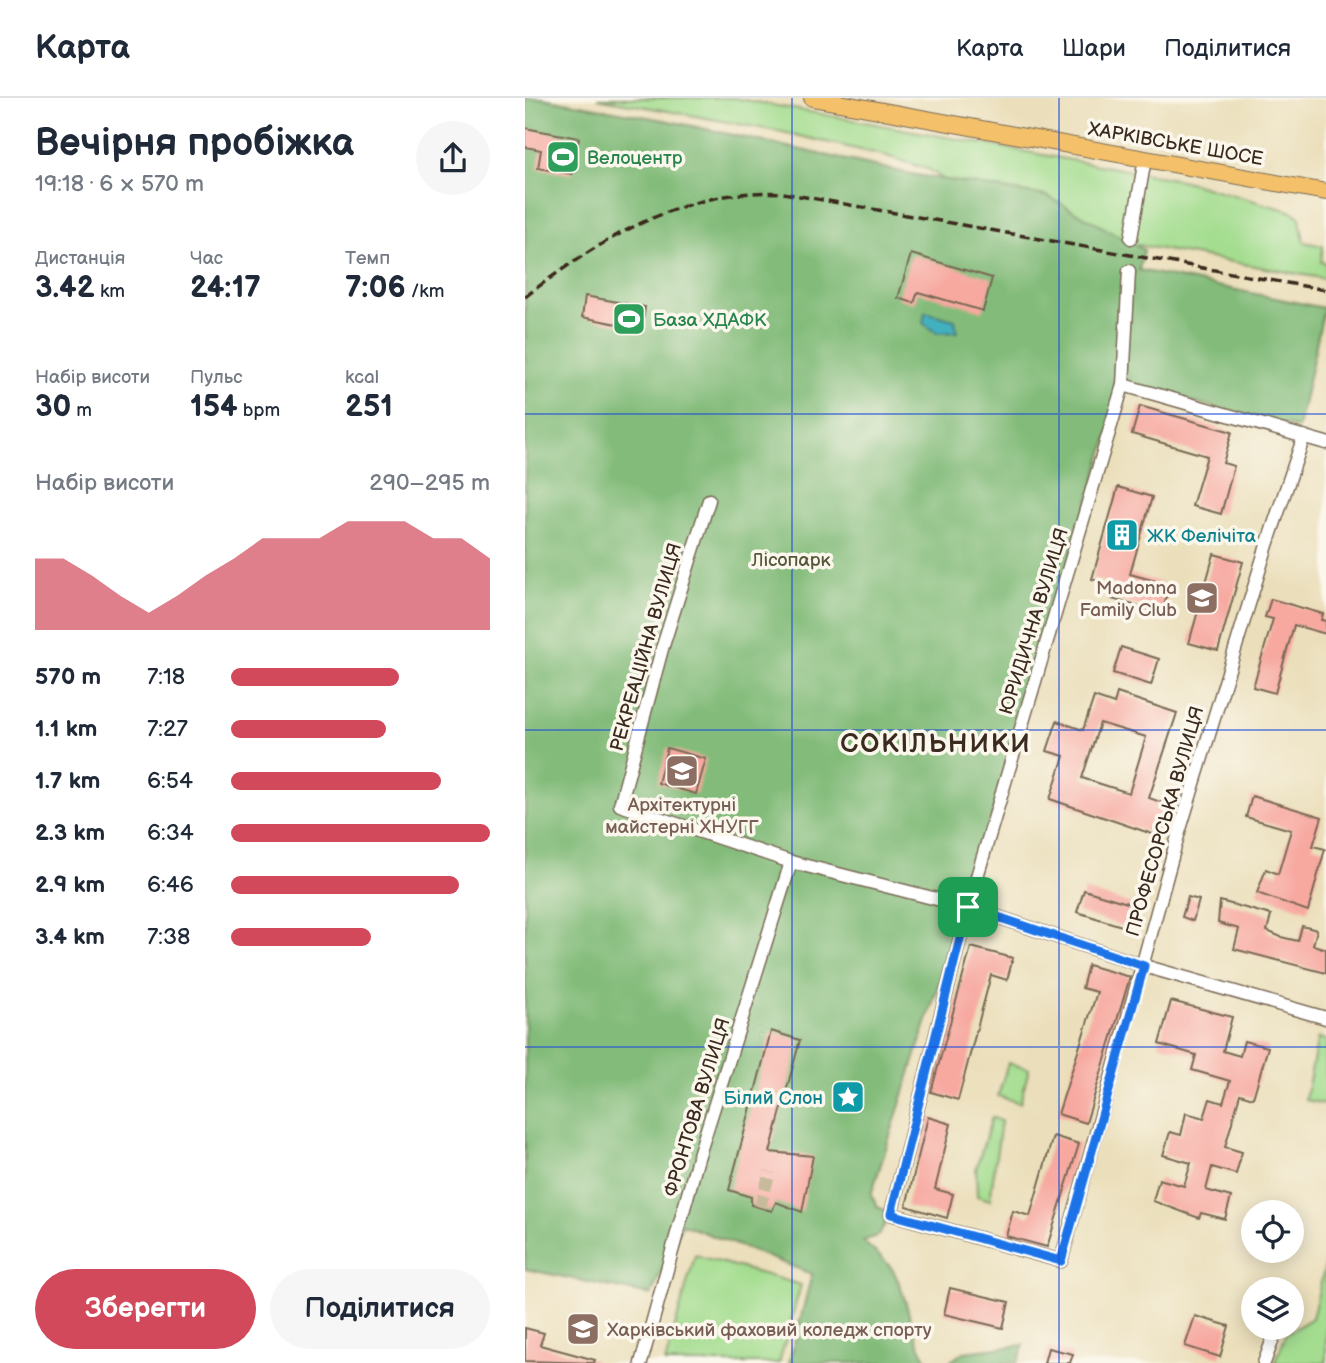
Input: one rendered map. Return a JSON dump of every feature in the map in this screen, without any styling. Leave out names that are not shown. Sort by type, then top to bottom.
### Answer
[{"type":"main road","name":"ХАРКІВСЬКЕ ШОСЕ","points":[[812,98],[1326,192]]},
{"type":"street","points":[[1131,238],[1146,159]]},
{"type":"street","name":"ЮРИДИЧНА ВУЛИЦЯ","points":[[1061,1261],[891,1214],[968,907],[1123,384],[1129,271]]},
{"type":"street","points":[[1123,384],[1326,443]]},
{"type":"street","name":"ПРОФЕСОРСЬКА ВУЛИЦЯ","points":[[1061,1261],[1177,839],[1304,436]]},
{"type":"street","name":"РЕКРЕАЦІЙНА ВУЛИЦЯ","points":[[709,500],[662,649],[620,805],[790,862]]},
{"type":"street","points":[[790,862],[968,907],[1144,966],[1326,1018]]},
{"type":"street","name":"ФРОНТОВА ВУЛИЦЯ","points":[[641,1363],[698,1158],[790,862]]},
{"type":"street","points":[[1264,1363],[1273,1340]]},
{"type":"green space","name":"Лісопарк","points":[[525,98],[542,98],[669,121],[916,175],[1047,196],[1144,250],[1139,270],[1324,308],[1298,428],[1124,385],[956,930],[871,1195],[878,1207],[891,1214],[879,1235],[863,1241],[894,1272],[917,1341],[929,1363],[789,1363],[812,1274],[682,1224],[651,1295],[525,1269]]},
{"type":"green space","points":[[597,98],[734,98],[1185,181],[1293,212],[1300,218],[1304,242],[1323,246],[1321,262],[1326,263],[1326,279],[1078,234],[961,192],[930,170],[887,156],[782,132]]},
{"type":"green space","points":[[1318,1038],[1326,1040],[1326,1104],[1305,1100]]},
{"type":"green space","points":[[1008,1063],[1029,1069],[1020,1103],[998,1096]]},
{"type":"green space","points":[[992,1117],[1001,1121],[990,1200],[977,1196],[976,1169]]},
{"type":"green space","points":[[695,1255],[801,1285],[779,1363],[665,1363]]},
{"type":"green space","points":[[1326,1262],[1326,1363],[1275,1363],[1284,1340],[1304,1340],[1304,1323],[1312,1318]]},
{"type":"green space","points":[[1024,1345],[1017,1363],[948,1363],[964,1352]]},
{"type":"water","points":[[925,312],[955,320],[957,332],[937,333],[923,323]]},
{"type":"building","points":[[525,128],[579,138],[572,174],[538,168],[541,150],[525,147]]},
{"type":"building","points":[[911,254],[992,278],[983,311],[918,292],[914,303],[898,298]]},
{"type":"building","points":[[585,296],[645,307],[642,329],[582,317]]},
{"type":"building","name":"ЖК Фелічіта","points":[[1140,406],[1232,432],[1223,463],[1234,466],[1221,514],[1192,506],[1207,456],[1132,434]]},
{"type":"building","name":"ЖК Фелічіта","points":[[1118,487],[1152,497],[1130,574],[1170,585],[1162,613],[1112,599],[1116,586],[1092,579]]},
{"type":"building","name":"ЖК Фелічіта","points":[[1214,554],[1243,562],[1218,651],[1189,643]]},
{"type":"building","points":[[1271,599],[1323,614],[1321,620],[1326,621],[1326,634],[1294,625],[1275,693],[1253,687],[1273,619],[1265,617]]},
{"type":"building","points":[[1121,647],[1159,659],[1151,685],[1113,673]]},
{"type":"building","points":[[1117,693],[1177,713],[1149,798],[1169,805],[1158,836],[1050,799],[1064,756],[1047,751],[1057,721],[1083,730],[1094,697],[1114,704]],"holes":[[[1100,723],[1146,737],[1129,793],[1082,778]]]},
{"type":"building","points":[[667,748],[706,759],[696,794],[658,783]]},
{"type":"building","points":[[1252,796],[1322,817],[1313,846],[1325,849],[1308,911],[1257,893],[1266,869],[1278,874],[1291,830],[1246,817]]},
{"type":"building","points":[[1084,890],[1134,905],[1128,928],[1077,912]]},
{"type":"building","points":[[1188,897],[1199,900],[1193,921],[1182,917]]},
{"type":"building","points":[[1220,901],[1271,915],[1267,931],[1281,937],[1298,941],[1302,926],[1317,930],[1313,945],[1326,949],[1326,973],[1234,949],[1239,929],[1218,923]]},
{"type":"building","points":[[971,947],[1013,958],[1007,980],[991,975],[958,1100],[931,1092]]},
{"type":"building","points":[[1088,965],[1130,977],[1086,1123],[1058,1114],[1097,992],[1082,988]]},
{"type":"building","points":[[1171,1001],[1232,1017],[1223,1051],[1240,1056],[1244,1041],[1268,1047],[1253,1098],[1240,1094],[1225,1147],[1242,1152],[1236,1174],[1212,1167],[1206,1190],[1231,1197],[1225,1219],[1201,1213],[1199,1218],[1153,1201],[1159,1179],[1184,1186],[1191,1163],[1163,1155],[1170,1132],[1181,1135],[1186,1113],[1204,1118],[1210,1099],[1223,1103],[1230,1081],[1192,1070],[1196,1055],[1159,1044]]},
{"type":"building","points":[[771,1031],[800,1040],[770,1152],[813,1156],[802,1212],[776,1202],[772,1211],[751,1205],[751,1197],[729,1190]]},
{"type":"building","points":[[928,1117],[951,1124],[935,1189],[953,1194],[947,1218],[906,1206]]},
{"type":"building","points":[[1053,1136],[1079,1144],[1047,1247],[1006,1236],[1013,1211],[1030,1216]]},
{"type":"building","points":[[950,1288],[1009,1302],[1003,1328],[944,1314]]},
{"type":"building","points":[[1195,1316],[1229,1326],[1220,1357],[1185,1346]]},
{"type":"building","points":[[525,1328],[544,1333],[540,1345],[595,1360],[594,1363],[525,1361]]},
{"type":"building","points":[[1048,1348],[1073,1354],[1070,1363],[1044,1363]]},
{"type":"tunnel","points":[[760,1207],[770,1172]]},
{"type":"railway","points":[[525,297],[583,255],[646,221],[679,208],[747,193],[783,193],[1326,290]]},
{"type":"place","name":"Велоцентр","points":[[563,157]]},
{"type":"place","name":"База ХДАФК","points":[[629,319]]},
{"type":"place","name":"ЖК Фелічіта","points":[[1122,535]]},
{"type":"place","name":"Madonna Family Club","points":[[1202,598]]},
{"type":"place","name":"Архітектурні майстерні ХНУГГ","points":[[682,771]]},
{"type":"place","name":"Білий Слон","points":[[848,1097]]},
{"type":"place","name":"Харківський фаховий коледж спорту","points":[[583,1329]]},
{"type":"district","name":"СОКІЛЬНИКИ","points":[[936,743]]},
{"type":"route","points":[[968,907],[1144,966],[1061,1261],[891,1214],[968,907]]}]
